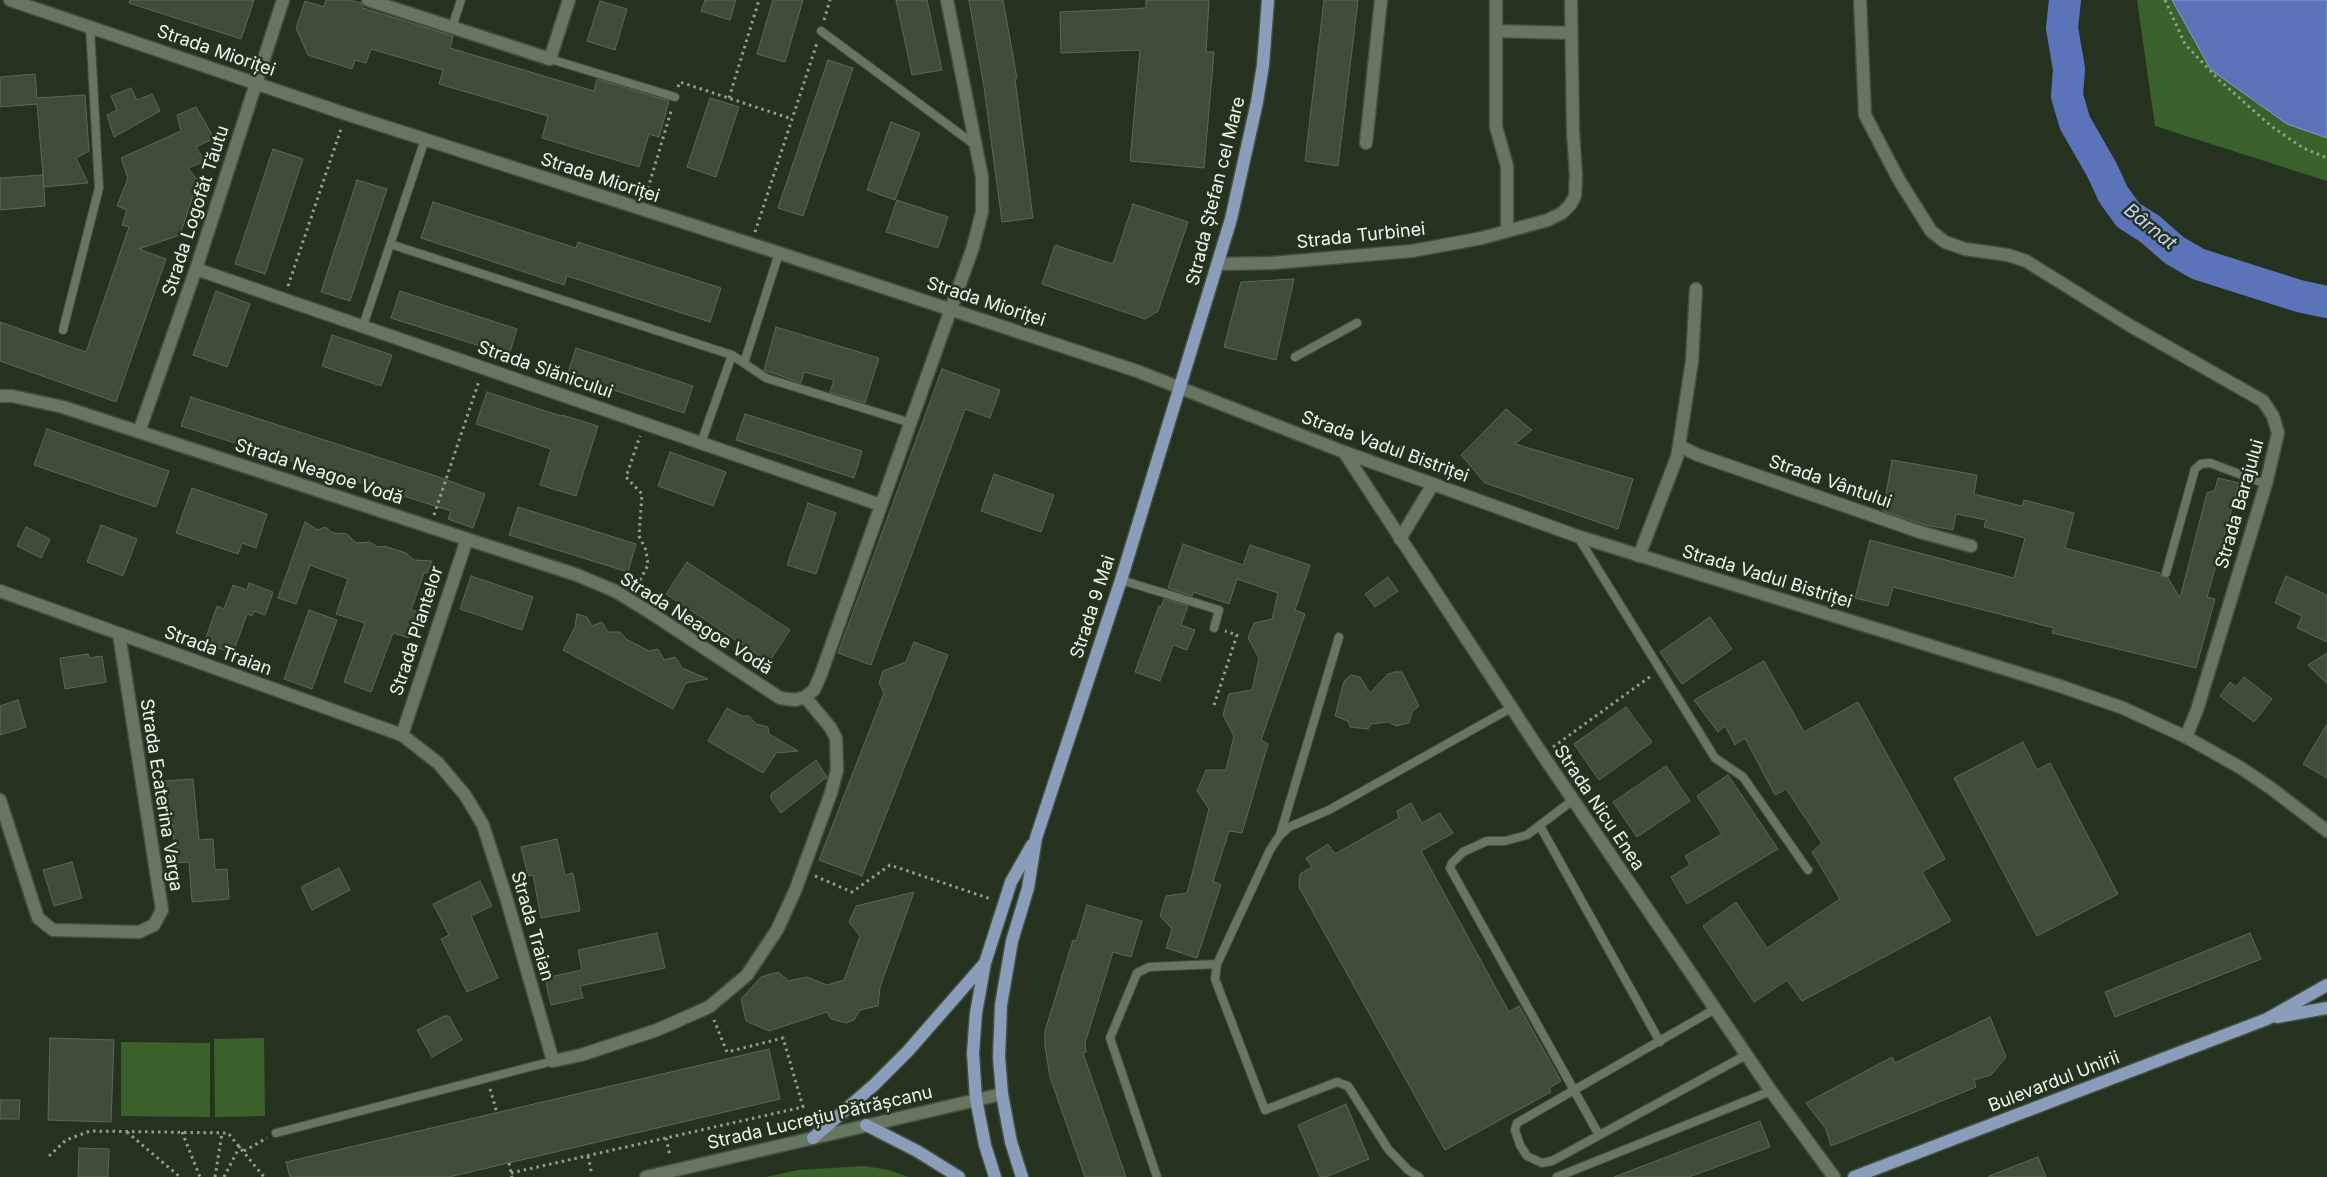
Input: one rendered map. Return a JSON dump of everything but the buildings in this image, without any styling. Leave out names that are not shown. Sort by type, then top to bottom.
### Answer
[{"type":"main road","name":"Strada Ștefan cel Mare","points":[[1181,386],[1218,264],[1246,157],[1264,56],[1268,0]]},
{"type":"main road","name":"Strada 9 Mai","points":[[1022,1177],[1011,1142],[1002,1094],[999,1057],[1002,1005],[1012,941],[1028,888],[1036,838],[1121,580],[1181,386]]},
{"type":"main road","name":"Strada 9 Mai","points":[[995,1177],[985,1145],[976,1099],[974,1053],[976,1013],[985,962],[1011,882],[1036,838]]},
{"type":"main road","points":[[812,1138],[874,1085],[908,1051],[985,962]]},
{"type":"main road","name":"Bulevardul Unirii","points":[[1854,1177],[2267,1019],[2327,985]]},
{"type":"main road","name":"Bulevardul Unirii","points":[[2267,1019],[2327,1008]]},
{"type":"main road","points":[[866,1125],[926,1156],[959,1177]]},
{"type":"street","name":"Strada Mioriței","points":[[10,0],[37,4],[90,28],[346,114],[951,309],[1181,386]]},
{"type":"street","name":"Strada Logofăt Tăutu","points":[[139,432],[196,269],[283,0]]},
{"type":"street","points":[[368,0],[550,59],[570,0]]},
{"type":"street","points":[[553,1061],[581,1055],[657,1030],[709,1007],[747,975],[777,930],[803,871],[831,793],[838,757],[836,738],[830,727],[805,697],[814,690],[821,674],[974,247],[982,212],[982,177],[947,0]]},
{"type":"street","points":[[1366,143],[1381,0]]},
{"type":"street","points":[[1496,0],[1496,127],[1507,166],[1506,231]]},
{"type":"street","name":"Strada Turbinei","points":[[1218,264],[1272,263],[1412,251],[1506,231],[1548,220],[1562,213],[1575,196],[1576,175],[1573,132],[1571,0]]},
{"type":"street","name":"Strada Barajului","points":[[1860,0],[1865,114],[1900,180],[1931,231],[1945,242],[1965,249],[2008,255],[2026,261],[2129,326],[2262,401],[2274,416],[2278,433],[2266,484],[2200,701],[2186,737]]},
{"type":"street","points":[[1496,31],[1571,33]]},
{"type":"street","name":"Strada Slănicului","points":[[196,269],[881,505]]},
{"type":"street","points":[[1639,556],[1677,457],[1692,361],[1696,289]]},
{"type":"street","name":"Strada Vadul Bistriței","points":[[1181,386],[1344,452],[1577,536],[2060,686],[2123,708],[2186,737],[2272,789],[2327,831]]},
{"type":"street","name":"Strada Neagoe Vodă","points":[[0,396],[12,396],[63,407],[577,575],[615,591],[630,600],[780,698],[795,700],[805,697]]},
{"type":"street","name":"Strada Vântului","points":[[1679,446],[1698,455],[1920,532],[1971,546]]},
{"type":"street","name":"Strada Nicu Enea","points":[[1344,452],[1573,800],[1771,1091],[1834,1177]]},
{"type":"street","points":[[1400,539],[1433,484]]},
{"type":"street","name":"Strada Plantelor","points":[[402,734],[467,539]]},
{"type":"street","name":"Strada Traian","points":[[0,591],[402,734],[438,763],[465,796],[483,825],[506,897],[553,1061]]},
{"type":"street","name":"Strada Ecaterina Varga","points":[[0,800],[38,918],[53,930],[138,932],[154,926],[162,910],[119,634]]},
{"type":"street","name":"Strada Lucrețiu Pătrășcanu","points":[[646,1177],[1002,1094]]},
{"type":"lane","points":[[452,27],[461,0]]},
{"type":"lane","points":[[63,330],[99,188],[90,28]]},
{"type":"lane","points":[[821,31],[976,146]]},
{"type":"lane","points":[[550,59],[675,97]]},
{"type":"lane","points":[[363,326],[425,139]]},
{"type":"lane","points":[[390,244],[732,355],[766,378],[911,424]]},
{"type":"lane","points":[[744,363],[779,253]]},
{"type":"lane","points":[[1295,357],[1357,323]]},
{"type":"lane","points":[[701,443],[732,355]]},
{"type":"lane","points":[[2166,574],[2195,469],[2201,464],[2210,463],[2266,484]]},
{"type":"lane","points":[[1577,536],[1715,758],[1743,777],[1808,870]]},
{"type":"lane","points":[[1121,580],[1219,610],[1214,628]]},
{"type":"lane","points":[[1280,835],[1339,637]]},
{"type":"lane","points":[[1419,1177],[1408,1170],[1388,1149],[1348,1086],[1337,1082],[1265,1110],[1214,979],[1217,964],[1270,850],[1280,835],[1289,827],[1329,810],[1511,708]]},
{"type":"lane","points":[[1573,800],[1540,826],[1517,839],[1487,841],[1464,852],[1456,858],[1450,868],[1574,1092],[1600,1135]]},
{"type":"lane","points":[[1540,826],[1660,1042]]},
{"type":"lane","points":[[1156,1177],[1110,1038],[1137,973],[1149,967],[1217,964]]},
{"type":"lane","points":[[1715,1008],[1574,1092],[1517,1123],[1515,1130],[1520,1145],[1527,1156],[1542,1163],[1552,1161],[1746,1054]]},
{"type":"lane","points":[[276,1132],[553,1061]]},
{"type":"lane","points":[[1557,1177],[1771,1091]]},
{"type":"path","points":[[729,98],[759,0]]},
{"type":"path","points":[[751,244],[830,0]]},
{"type":"path","points":[[2165,0],[2185,44],[2219,80],[2271,126],[2302,148],[2327,158]]},
{"type":"path","points":[[641,210],[680,82],[792,119]]},
{"type":"path","points":[[284,299],[346,114]]},
{"type":"path","points":[[430,527],[483,367]]},
{"type":"path","points":[[630,600],[648,565],[646,550],[640,536],[642,494],[626,477],[644,423]]},
{"type":"path","points":[[1214,628],[1237,635],[1214,705]]},
{"type":"path","points":[[1542,754],[1660,669]]},
{"type":"path","points":[[803,871],[852,892],[890,865],[1004,903]]},
{"type":"path","points":[[509,1163],[511,1175],[804,1107],[783,1038],[727,1052],[709,1007]]},
{"type":"path","points":[[487,1078],[497,1112]]},
{"type":"path","points":[[49,1156],[66,1140],[90,1131],[222,1132],[228,1133],[264,1177]]},
{"type":"path","points":[[126,1132],[180,1177]]},
{"type":"path","points":[[182,1132],[200,1177]]},
{"type":"path","points":[[215,1177],[222,1132]]},
{"type":"path","points":[[244,1151],[276,1132]]},
{"type":"path","points":[[666,1138],[670,1156]]},
{"type":"path","points":[[224,1177],[240,1146]]},
{"type":"path","points":[[588,1156],[592,1175]]},
{"type":"green space","points":[[2137,0],[2327,0],[2327,181],[2155,126]]},
{"type":"green space","points":[[264,1038],[265,1116],[215,1117],[214,1039]]},
{"type":"green space","points":[[121,1042],[210,1043],[210,1117],[121,1116]]},
{"type":"green space","points":[[865,1166],[888,1170],[909,1177],[766,1177],[798,1170]]},
{"type":"water","points":[[2172,0],[2327,0],[2327,138],[2287,124],[2211,70]]},
{"type":"waterway","name":"Bârnat","points":[[2065,0],[2062,28],[2069,69],[2067,96],[2075,123],[2102,170],[2113,194],[2128,215],[2150,229],[2174,250],[2198,264],[2299,296],[2327,302]]}]
